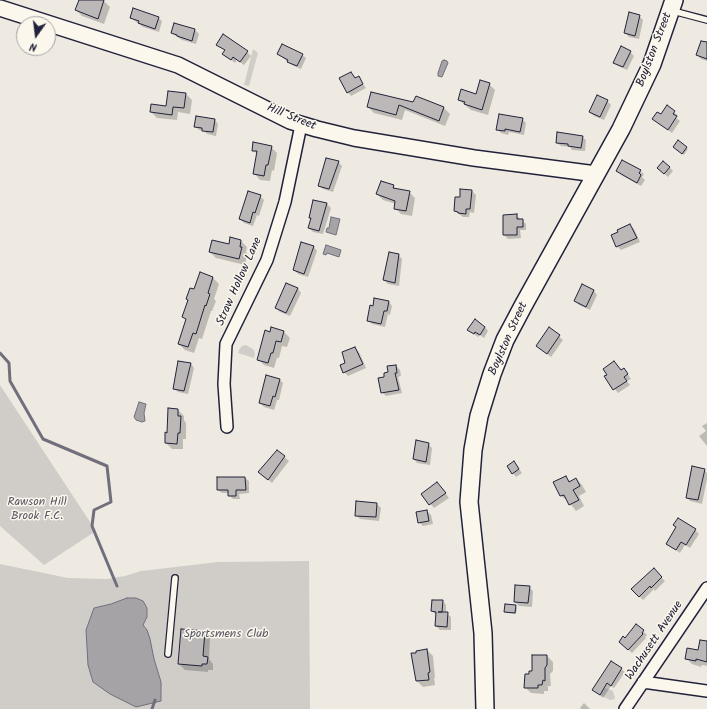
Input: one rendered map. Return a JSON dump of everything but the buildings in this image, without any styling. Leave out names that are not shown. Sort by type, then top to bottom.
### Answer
[{"type":"main road","name":"Boylston Street","points":[[485,709],[483,633],[469,502],[472,457],[478,422],[486,391],[505,340],[522,307],[621,130],[647,75],[672,5]]},
{"type":"street","name":"Hill Street","points":[[0,8],[178,65],[301,125],[386,144],[474,158],[596,174]]},
{"type":"street","name":"Straw Hollow Lane","points":[[226,428],[224,384],[226,344],[268,255],[285,202],[301,125]]},
{"type":"street","name":"Wachusett Avenue","points":[[625,709],[707,588]]},
{"type":"street","points":[[644,682],[707,691]]},
{"type":"lane","points":[[672,5],[707,20]]},
{"type":"lane","points":[[168,654],[175,578]]},
{"type":"green space","points":[[253,49],[258,53],[249,86],[244,85]]},
{"type":"green space","points":[[246,345],[253,349],[255,353],[254,358],[238,353],[242,346]]},
{"type":"green space","name":"Rawson Hill Brook F.C.","points":[[0,385],[96,531],[44,565],[0,526]]},
{"type":"green space","name":"Sportsmens Club","points":[[309,561],[310,709],[0,709],[0,564],[68,578],[107,579],[125,576],[141,571],[218,562]]},
{"type":"green space","points":[[606,688],[613,691],[615,699],[610,700],[600,695],[603,689]]},
{"type":"shaded area","points":[[444,60],[448,63],[442,77],[438,76],[438,73],[442,61]]},
{"type":"shaded area","points":[[331,217],[340,219],[336,235],[326,232],[327,228],[329,228]]},
{"type":"shaded area","points":[[326,245],[341,250],[339,257],[327,253],[326,255],[323,254]]},
{"type":"shaded area","points":[[139,402],[146,404],[144,413],[145,421],[142,422],[136,420],[134,417]]},
{"type":"shaded area","points":[[127,598],[136,598],[143,601],[147,608],[147,617],[143,625],[147,630],[150,639],[161,682],[161,701],[136,707],[110,694],[93,682],[88,665],[86,630],[94,608]]},
{"type":"waterway","points":[[0,353],[9,363],[10,381],[43,439],[107,466],[111,502],[94,510],[92,526],[117,586]]},
{"type":"waterway","points":[[152,709],[155,700]]}]
